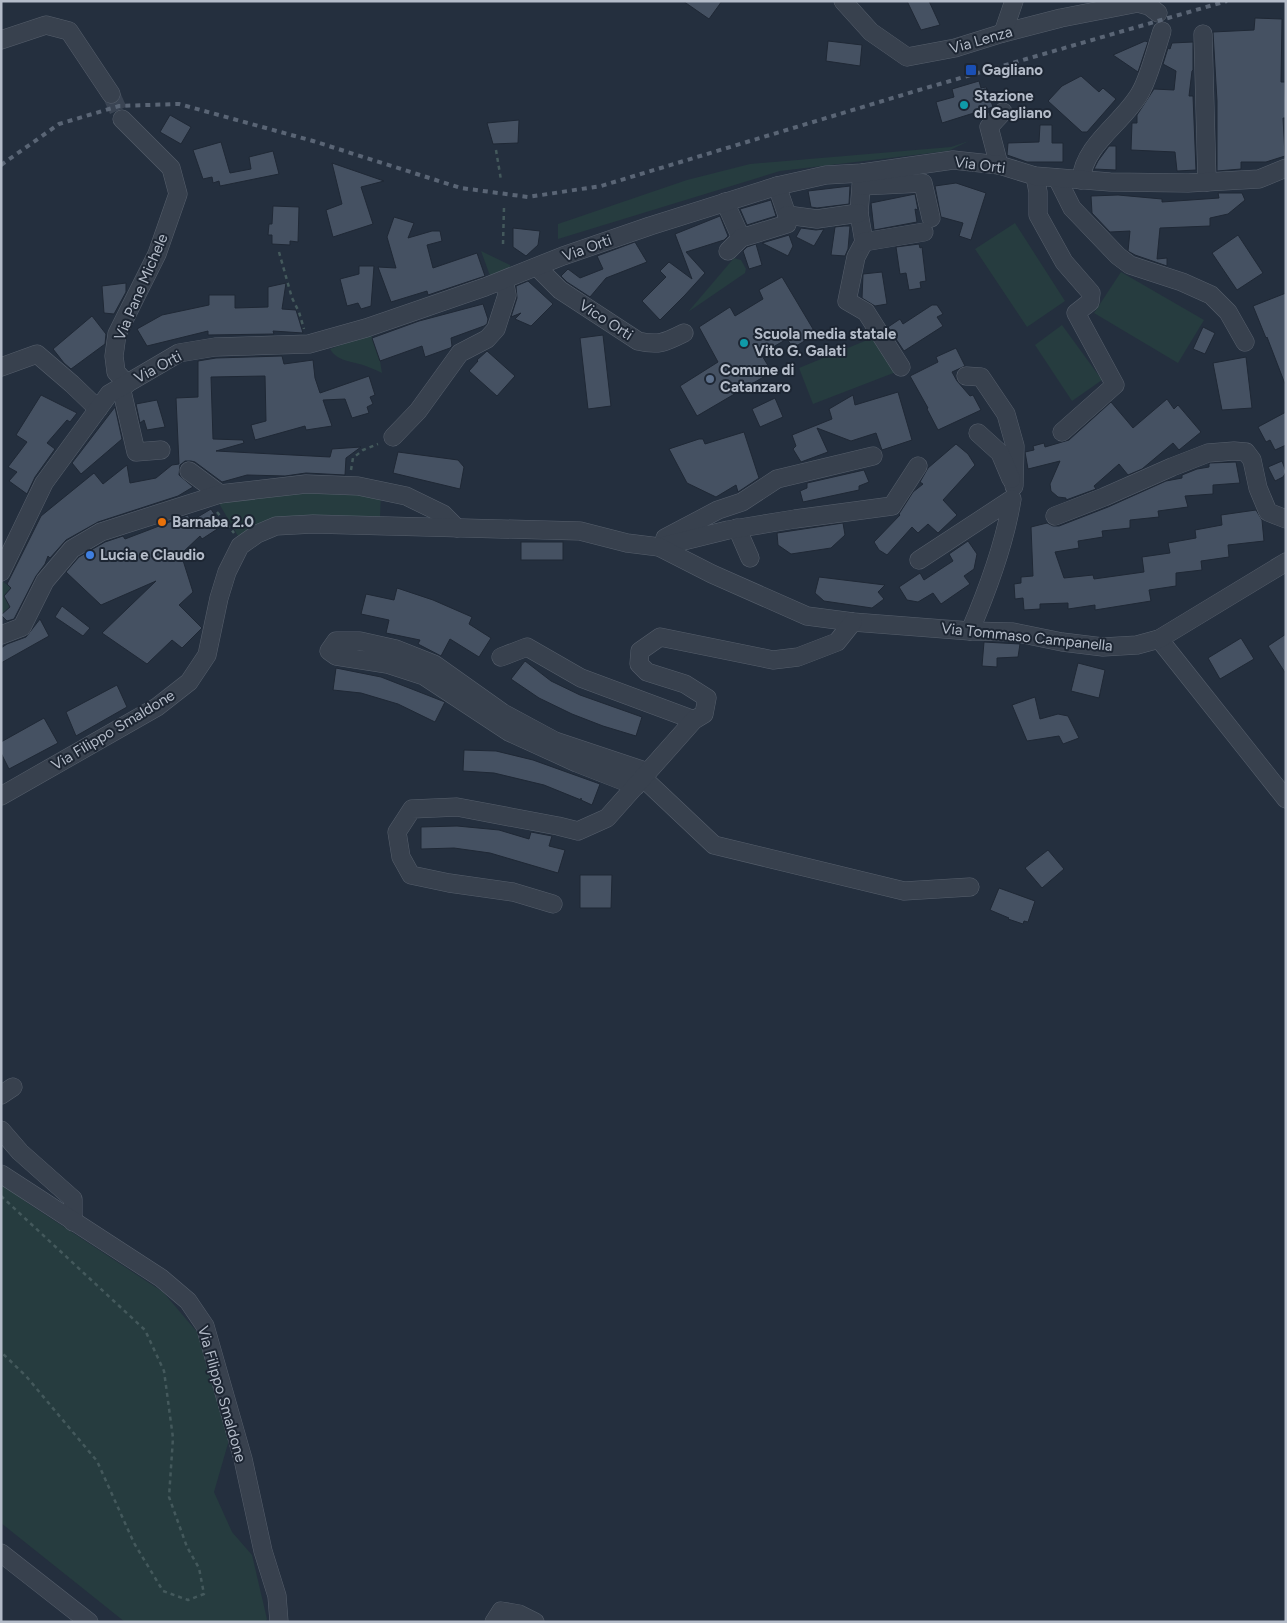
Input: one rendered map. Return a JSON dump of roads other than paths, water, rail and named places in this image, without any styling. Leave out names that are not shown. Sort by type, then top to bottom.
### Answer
[{"type":"street","name":"Via Lenza","points":[[843,1],[871,32],[907,57],[955,48],[1061,18],[1119,8],[1139,2],[1149,6],[1158,13]]},
{"type":"street","points":[[1003,33],[1014,1]]},
{"type":"street","points":[[1,40],[46,24],[69,31],[111,94]]},
{"type":"street","points":[[1080,180],[1083,165],[1088,157],[1104,135],[1130,108],[1141,91],[1162,31]]},
{"type":"street","points":[[1203,34],[1207,182]]},
{"type":"street","points":[[998,165],[990,126],[1003,112]]},
{"type":"street","name":"Via Pane Michele","points":[[122,119],[171,168],[178,194],[157,254],[117,334],[114,356],[116,372],[124,385],[136,452],[161,450]]},
{"type":"street","name":"Via Orti","points":[[3,561],[44,482],[109,394],[179,353],[215,347],[309,344],[317,342],[366,328],[504,280],[563,256],[650,226],[777,186],[826,175],[862,179],[953,160],[998,165],[1035,176],[1080,180],[1178,183],[1259,179],[1286,168]]},
{"type":"street","points":[[1035,176],[1038,192],[1038,215],[1064,262],[1091,293],[1090,302],[1076,312],[1116,385],[1062,432]]},
{"type":"street","points":[[1057,178],[1072,208],[1118,256],[1130,265],[1182,282],[1211,295],[1228,312],[1245,342]]},
{"type":"street","points":[[864,242],[928,225],[923,183],[862,179],[859,213],[864,242],[856,256],[846,300],[866,312],[901,367]]},
{"type":"street","points":[[728,251],[741,238],[786,224],[787,215],[777,186]]},
{"type":"street","points":[[725,202],[741,238]]},
{"type":"street","points":[[787,215],[817,219],[859,213]]},
{"type":"street","name":"Vico Orti","points":[[536,267],[560,290],[638,341],[653,344],[663,343],[684,333]]},
{"type":"street","points":[[393,437],[418,411],[460,353],[487,339],[496,329],[507,295],[504,280]]},
{"type":"street","points":[[1,367],[36,354],[98,409]]},
{"type":"street","points":[[966,376],[981,377],[1006,414],[1015,446],[1013,492],[1008,526],[970,631]]},
{"type":"street","points":[[978,433],[1000,453],[1013,492]]},
{"type":"street","points":[[1055,516],[1104,497],[1172,466],[1208,453],[1234,451],[1246,452],[1252,460],[1258,488],[1268,512],[1286,519]]},
{"type":"street","points":[[655,546],[718,510],[742,502],[777,479],[874,456]]},
{"type":"street","points":[[655,546],[738,528],[892,506],[918,466]]},
{"type":"street","points":[[189,471],[214,496]]},
{"type":"street","points":[[1,635],[22,627],[45,581],[72,548],[101,532],[214,496],[306,484],[358,486],[406,496],[443,514],[457,528]]},
{"type":"street","points":[[919,560],[1013,492]]},
{"type":"street","name":"Via Filippo Smaldone","points":[[1,796],[157,707],[189,682],[207,655],[226,572],[243,545],[257,534],[276,526],[313,524],[580,531],[627,543],[655,546]]},
{"type":"street","points":[[738,528],[750,558]]},
{"type":"street","name":"Via Tommaso Campanella","points":[[655,546],[712,574],[807,616],[853,622],[970,631],[1013,632],[1062,642],[1103,647],[1137,645],[1159,639],[1286,562]]},
{"type":"street","points":[[553,904],[513,892],[411,875],[401,857],[397,832],[412,809],[457,808],[558,826],[578,832],[607,818],[694,720],[704,714],[707,698],[685,684],[647,672],[639,664],[640,651],[660,637],[773,660],[798,657],[837,642],[853,622]]},
{"type":"street","points":[[1159,639],[1286,799]]},
{"type":"street","points":[[642,779],[577,763],[509,732],[424,676],[387,664],[336,656],[330,651],[336,641],[360,641],[396,649],[434,664],[503,712],[555,741],[642,779],[714,845],[904,891],[970,887]]},
{"type":"street","points":[[501,657],[528,646],[581,678],[694,720]]},
{"type":"street","points":[[1,1130],[20,1152],[73,1199],[74,1222]]},
{"type":"street","name":"Via Filippo Smaldone","points":[[1,1174],[161,1278],[188,1301],[205,1326],[242,1460],[263,1551],[277,1596],[279,1622]]},
{"type":"street","points":[[1,1553],[89,1622]]},
{"type":"street","points":[[494,1622],[501,1611],[519,1614],[535,1622]]},
{"type":"tunnel","points":[[111,94],[122,119]]},
{"type":"railway","points":[[1,165],[59,124],[119,106],[179,104],[313,141],[461,188],[528,197],[601,186],[919,90],[1227,1]]},
{"type":"place","name":"Gagliano","points":[[971,70]]},
{"type":"place","name":"Stazione di Gagliano","points":[[964,105]]},
{"type":"place","name":"Scuola media statale Vito G. Galati","points":[[744,343]]},
{"type":"place","name":"Comune di Catanzaro","points":[[710,379]]},
{"type":"place","name":"Barnaba 2.0","points":[[162,522]]},
{"type":"place","name":"Lucia e Claudio","points":[[90,555]]}]
